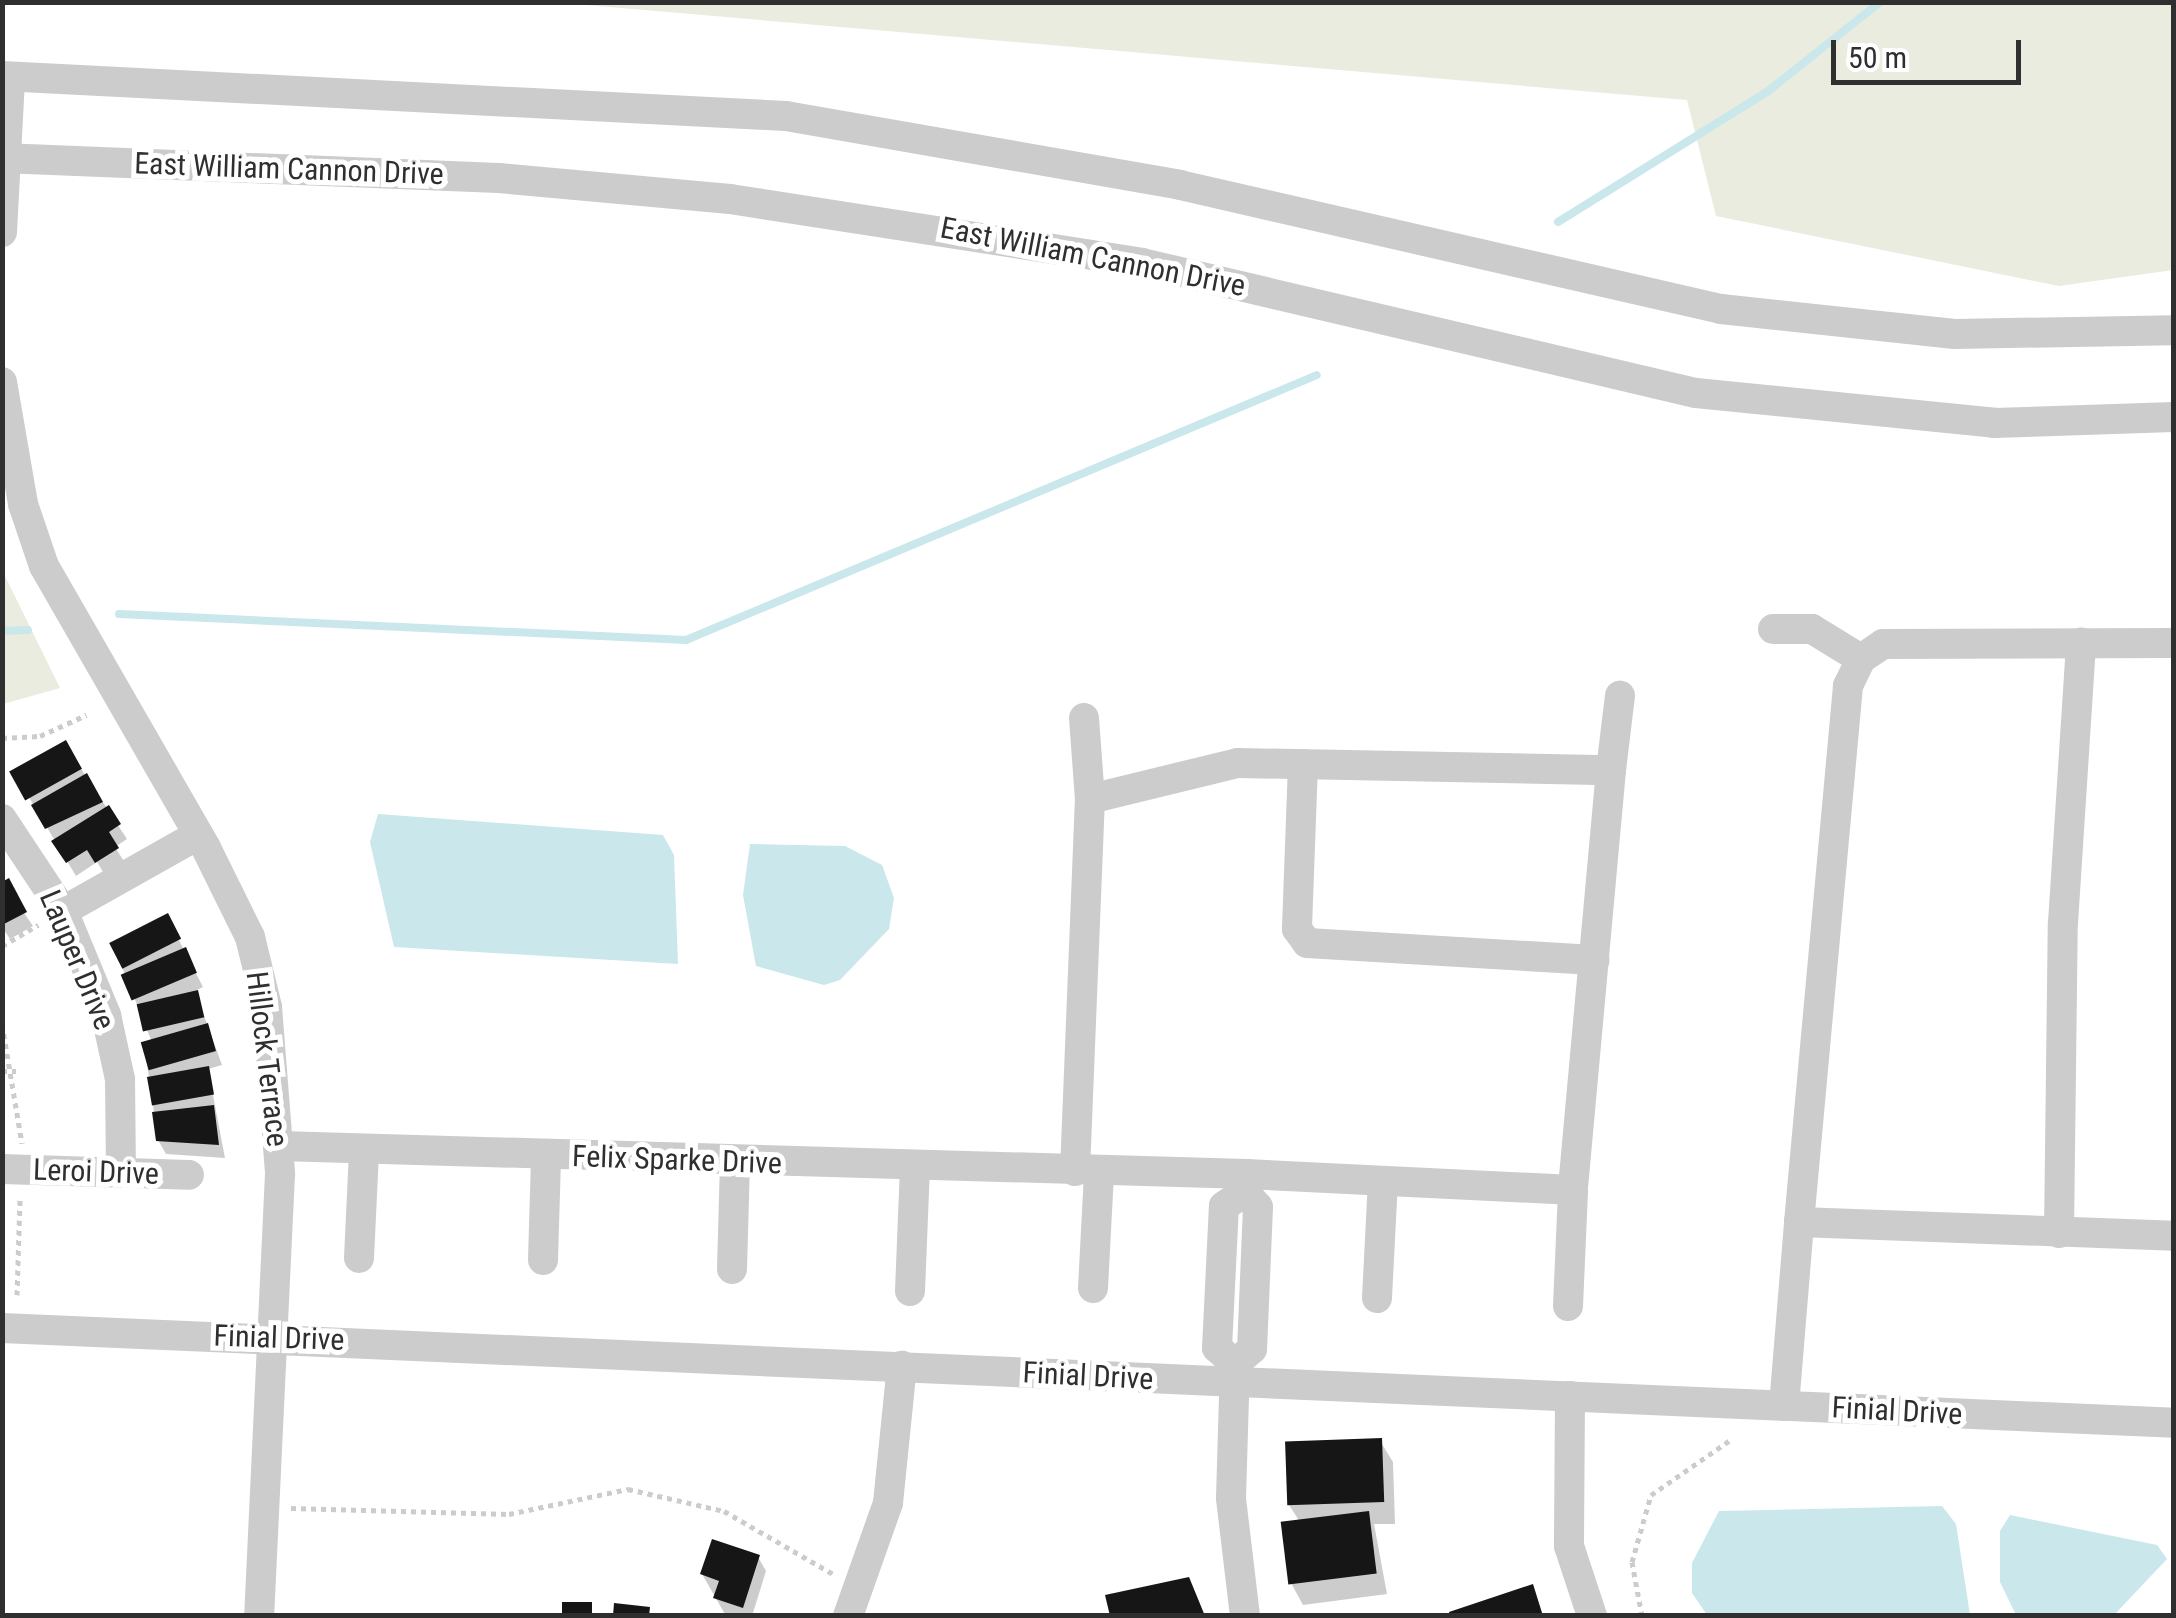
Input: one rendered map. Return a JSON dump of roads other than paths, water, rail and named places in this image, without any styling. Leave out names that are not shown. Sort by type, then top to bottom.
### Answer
[{"type":"street","points":[[2,232],[6,76],[786,116],[1180,185],[1721,309],[1955,334],[2174,330]]},
{"type":"street","name":"East William Cannon Drive","points":[[4,158],[499,178],[730,199],[1142,263],[1696,393],[1994,422],[2174,416]]},
{"type":"street","name":"Hillock Terrace","points":[[2,382],[22,504],[44,566],[198,835],[250,937],[267,1006],[280,1146],[259,1616]]},
{"type":"street","points":[[1773,630],[1812,629],[1861,659]]},
{"type":"street","points":[[2058,1233],[2081,643]]},
{"type":"street","points":[[1784,1406],[1848,686],[1861,659],[1884,644],[2174,643]]},
{"type":"street","points":[[1568,1306],[1573,1190],[1620,696]]},
{"type":"street","points":[[1084,718],[1090,799],[1087,1171],[1093,1288]]},
{"type":"street","points":[[1090,799],[1238,763],[1611,770]]},
{"type":"street","points":[[1303,764],[1297,929],[1308,942],[1594,960]]},
{"type":"street","name":"Lauper Drive","points":[[4,823],[52,917],[120,1079],[121,1173]]},
{"type":"street","points":[[52,917],[198,835]]},
{"type":"street","name":"Felix Sparke Drive","points":[[280,1146],[1087,1171],[1246,1183],[1383,1181],[1573,1190]]},
{"type":"street","points":[[359,1258],[364,1150]]},
{"type":"street","points":[[544,1260],[546,1156]]},
{"type":"street","points":[[732,1269],[736,1162]]},
{"type":"street","points":[[910,1291],[915,1167]]},
{"type":"street","name":"Leroi Drive","points":[[15,1171],[190,1175]]},
{"type":"street","points":[[1378,1298],[1383,1181]]},
{"type":"street","points":[[1245,1616],[1231,1498],[1236,1373],[1216,1348],[1224,1206],[1246,1183]]},
{"type":"street","points":[[1799,1222],[2174,1236]]},
{"type":"street","name":"Finial Drive","points":[[2,1328],[902,1366],[1236,1373],[1570,1396],[2174,1423]]},
{"type":"street","points":[[848,1616],[888,1503],[902,1366]]},
{"type":"street","points":[[1570,1396],[1569,1546],[1592,1616]]},
{"type":"water","points":[[378,814],[663,835],[674,855],[678,964],[394,947],[370,842]]},
{"type":"water","points":[[750,844],[845,846],[882,865],[894,898],[889,929],[840,980],[824,985],[756,966],[743,895]]},
{"type":"water","points":[[1942,1506],[1956,1524],[1970,1615],[1707,1615],[1692,1593],[1692,1563],[1719,1511]]},
{"type":"water","points":[[2010,1515],[2157,1545],[2167,1559],[2114,1615],[2016,1615],[2000,1582],[2000,1531]]},
{"type":"waterway","points":[[1558,222],[1767,92],[1880,2]]},
{"type":"waterway","points":[[119,614],[686,640],[1317,375]]},
{"type":"waterway","points":[[2,631],[28,630]]}]
